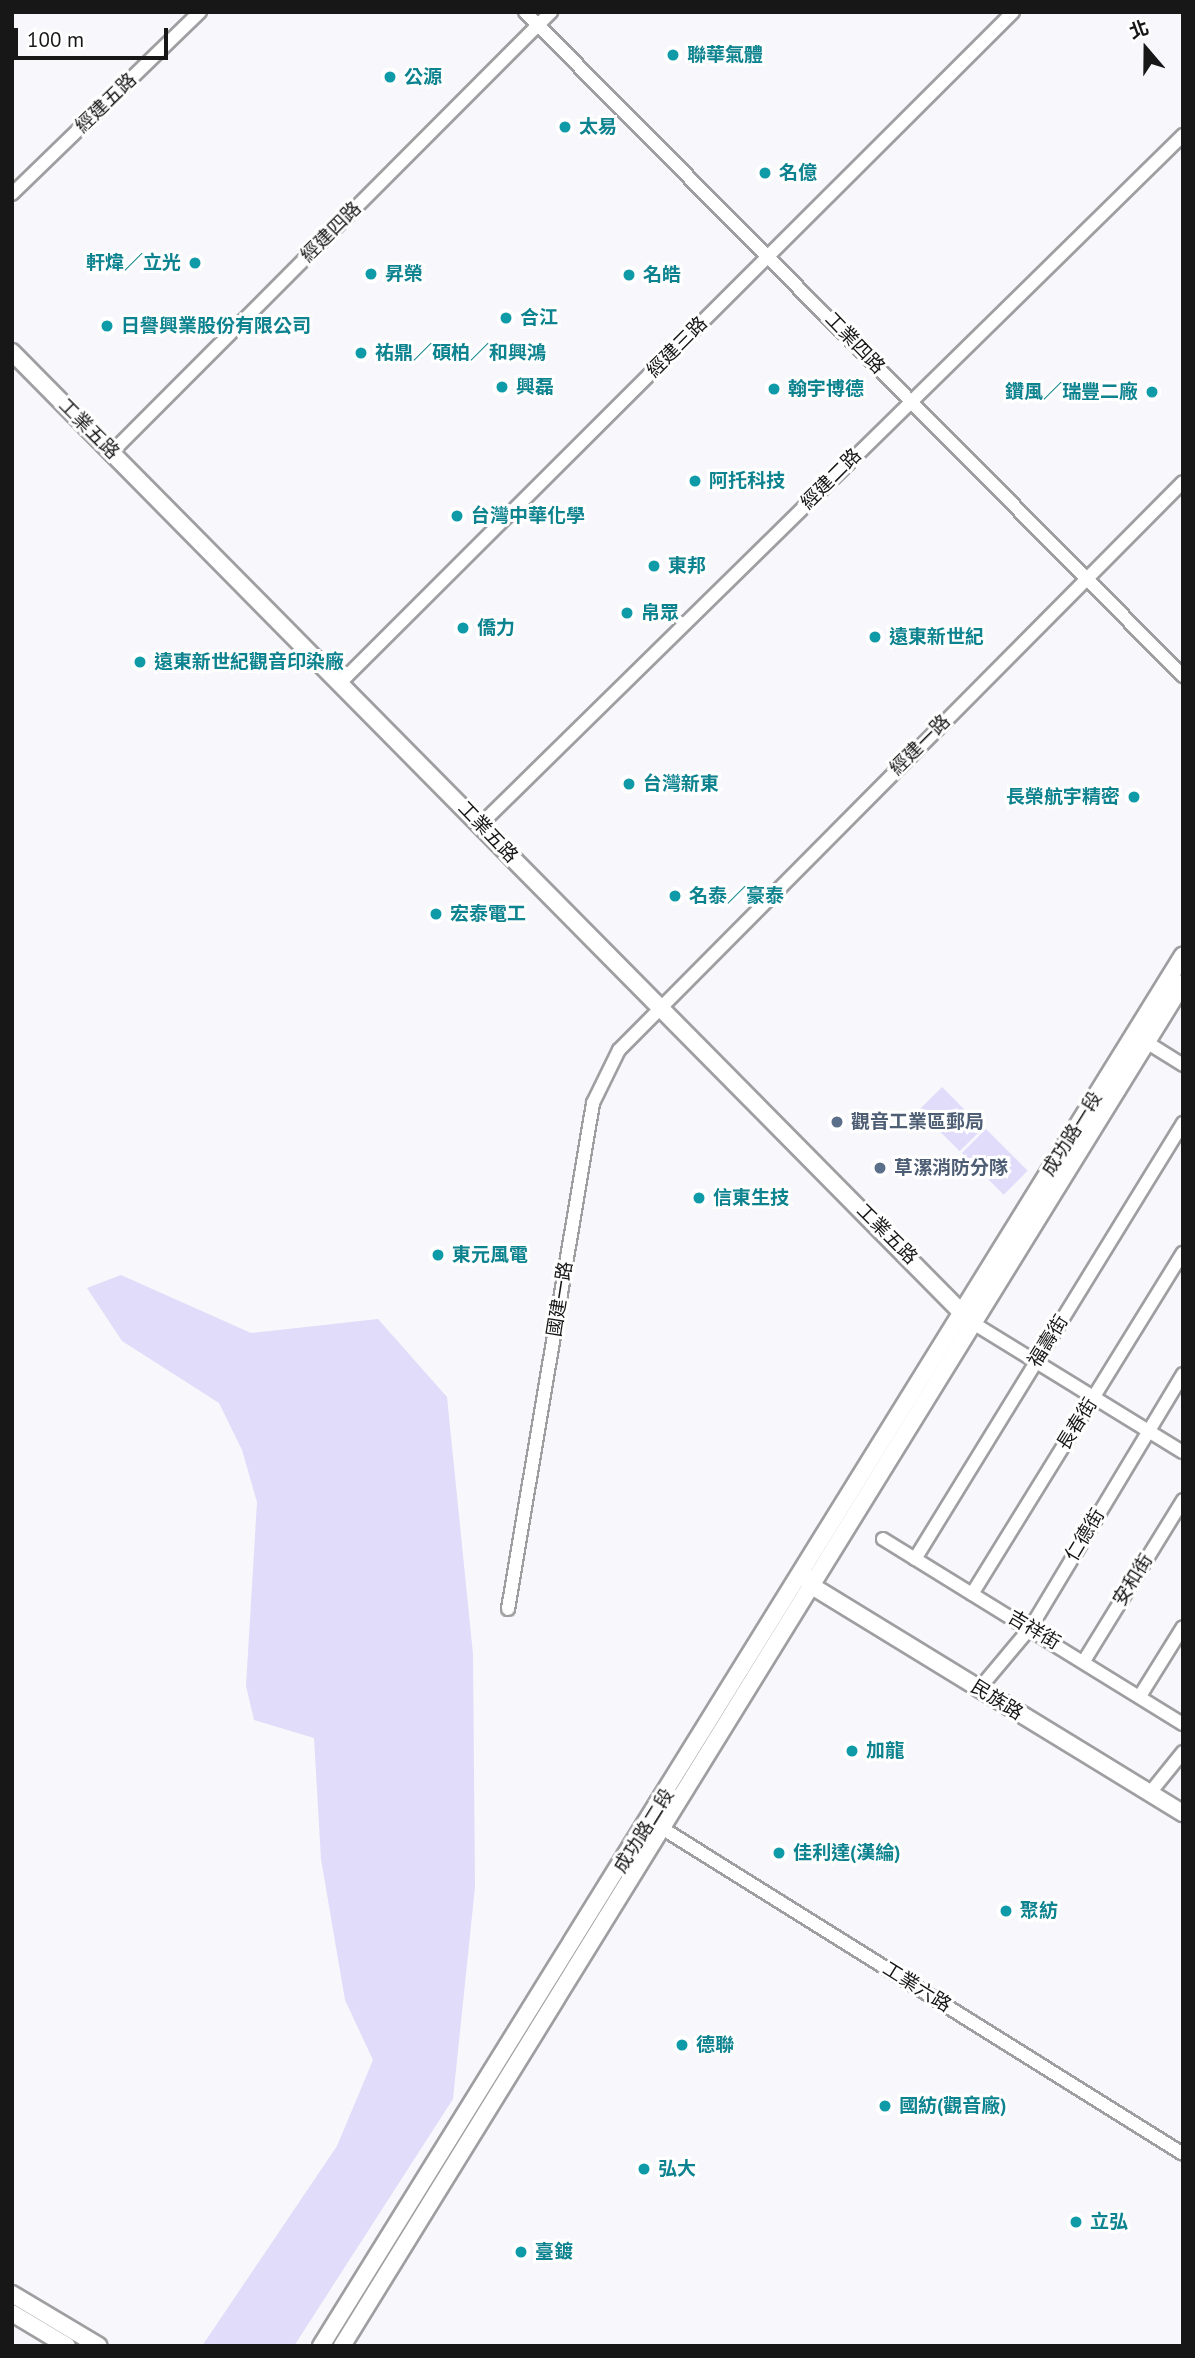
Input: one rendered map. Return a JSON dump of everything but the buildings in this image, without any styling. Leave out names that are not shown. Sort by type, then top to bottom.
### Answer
[{"type":"street","name":"經建五路","points":[[12,194],[200,12]]},
{"type":"street","name":"工業四路","points":[[525,12],[1183,676]]},
{"type":"street","name":"經建四路","points":[[112,452],[551,12]]},
{"type":"street","name":"經建三路","points":[[341,682],[1013,12]]},
{"type":"street","name":"經建二路","points":[[481,824],[910,400],[1183,135]]},
{"type":"street","name":"工業五路","points":[[12,352],[481,824],[658,1008],[904,1250],[967,1318]]},
{"type":"street","name":"經建一路","points":[[658,1008],[1183,482]]},
{"type":"street","name":"成功路一段","points":[[967,1318],[1140,1037],[1183,955]]},
{"type":"street","name":"成功路一段","points":[[1140,1037],[1183,983]]},
{"type":"street","name":"國建一路","points":[[508,1609],[593,1103],[619,1050],[658,1008]]},
{"type":"street","points":[[1140,1037],[1183,1065]]},
{"type":"street","name":"福壽街","points":[[915,1559],[1183,1124]]},
{"type":"street","name":"長春街","points":[[972,1594],[1183,1253]]},
{"type":"street","points":[[967,1318],[1183,1452]]},
{"type":"street","name":"成功路二段","points":[[342,2346],[657,1825],[803,1572],[967,1318]]},
{"type":"street","name":"成功路二段","points":[[321,2346],[812,1586],[967,1318]]},
{"type":"street","name":"仁德街","points":[[979,1689],[1031,1627],[1183,1374]]},
{"type":"street","name":"安和街","points":[[1084,1661],[1183,1500]]},
{"type":"street","name":"吉祥街","points":[[883,1539],[1031,1627],[1183,1724]]},
{"type":"street","points":[[803,1572],[812,1586]]},
{"type":"street","name":"民族路","points":[[812,1586],[1183,1813]]},
{"type":"street","points":[[1140,1696],[1183,1627]]},
{"type":"street","points":[[1149,1794],[1183,1752]]},
{"type":"street","name":"工業六路","points":[[657,1825],[1183,2154]]},
{"type":"street","points":[[12,2294],[99,2346]]},
{"type":"street","points":[[12,2313],[67,2346]]},
{"type":"shaded area","points":[[942,1087],[983,1128],[960,1151],[919,1110]]},
{"type":"shaded area","points":[[986,1129],[1028,1171],[1004,1195],[962,1153]]},
{"type":"shaded area","points":[[121,1275],[251,1333],[378,1319],[447,1397],[473,1654],[475,1887],[453,2099],[294,2346],[202,2346],[337,2146],[373,2060],[345,2000],[321,1859],[314,1738],[254,1720],[246,1686],[257,1502],[242,1450],[219,1403],[122,1341],[87,1288]]},
{"type":"place","name":"聯華氣體","points":[[673,55]]},
{"type":"place","name":"公源","points":[[390,77]]},
{"type":"place","name":"太易","points":[[565,127]]},
{"type":"place","name":"名億","points":[[765,173]]},
{"type":"place","name":"軒煒／立光","points":[[195,263]]},
{"type":"place","name":"昇榮","points":[[371,274]]},
{"type":"place","name":"名皓","points":[[629,275]]},
{"type":"place","name":"合江","points":[[506,318]]},
{"type":"place","name":"日譽興業股份有限公司","points":[[107,326]]},
{"type":"place","name":"祐鼎／碩柏／和興鴻","points":[[361,353]]},
{"type":"place","name":"興磊","points":[[502,387]]},
{"type":"place","name":"翰宇博德","points":[[774,389]]},
{"type":"place","name":"鑽風／瑞豐二廠","points":[[1152,392]]},
{"type":"place","name":"阿托科技","points":[[695,481]]},
{"type":"place","name":"台灣中華化學","points":[[457,516]]},
{"type":"place","name":"東邦","points":[[654,566]]},
{"type":"place","name":"帛眾","points":[[627,613]]},
{"type":"place","name":"僑力","points":[[463,628]]},
{"type":"place","name":"遠東新世紀","points":[[875,637]]},
{"type":"place","name":"遠東新世紀觀音印染廠","points":[[140,662]]},
{"type":"place","name":"台灣新東","points":[[629,784]]},
{"type":"place","name":"長榮航宇精密","points":[[1134,797]]},
{"type":"place","name":"名泰／豪泰","points":[[675,896]]},
{"type":"place","name":"宏泰電工","points":[[436,914]]},
{"type":"place","name":"觀音工業區郵局","points":[[837,1122]]},
{"type":"place","name":"草漯消防分隊","points":[[880,1168]]},
{"type":"place","name":"信東生技","points":[[699,1198]]},
{"type":"place","name":"東元風電","points":[[438,1255]]},
{"type":"place","name":"加龍","points":[[852,1751]]},
{"type":"place","name":"佳利達(漢綸)","points":[[779,1853]]},
{"type":"place","name":"聚紡","points":[[1006,1911]]},
{"type":"place","name":"德聯","points":[[682,2045]]},
{"type":"place","name":"國紡(觀音廠)","points":[[885,2106]]},
{"type":"place","name":"弘大","points":[[644,2169]]},
{"type":"place","name":"立弘","points":[[1076,2222]]},
{"type":"place","name":"臺鍍","points":[[521,2252]]}]
